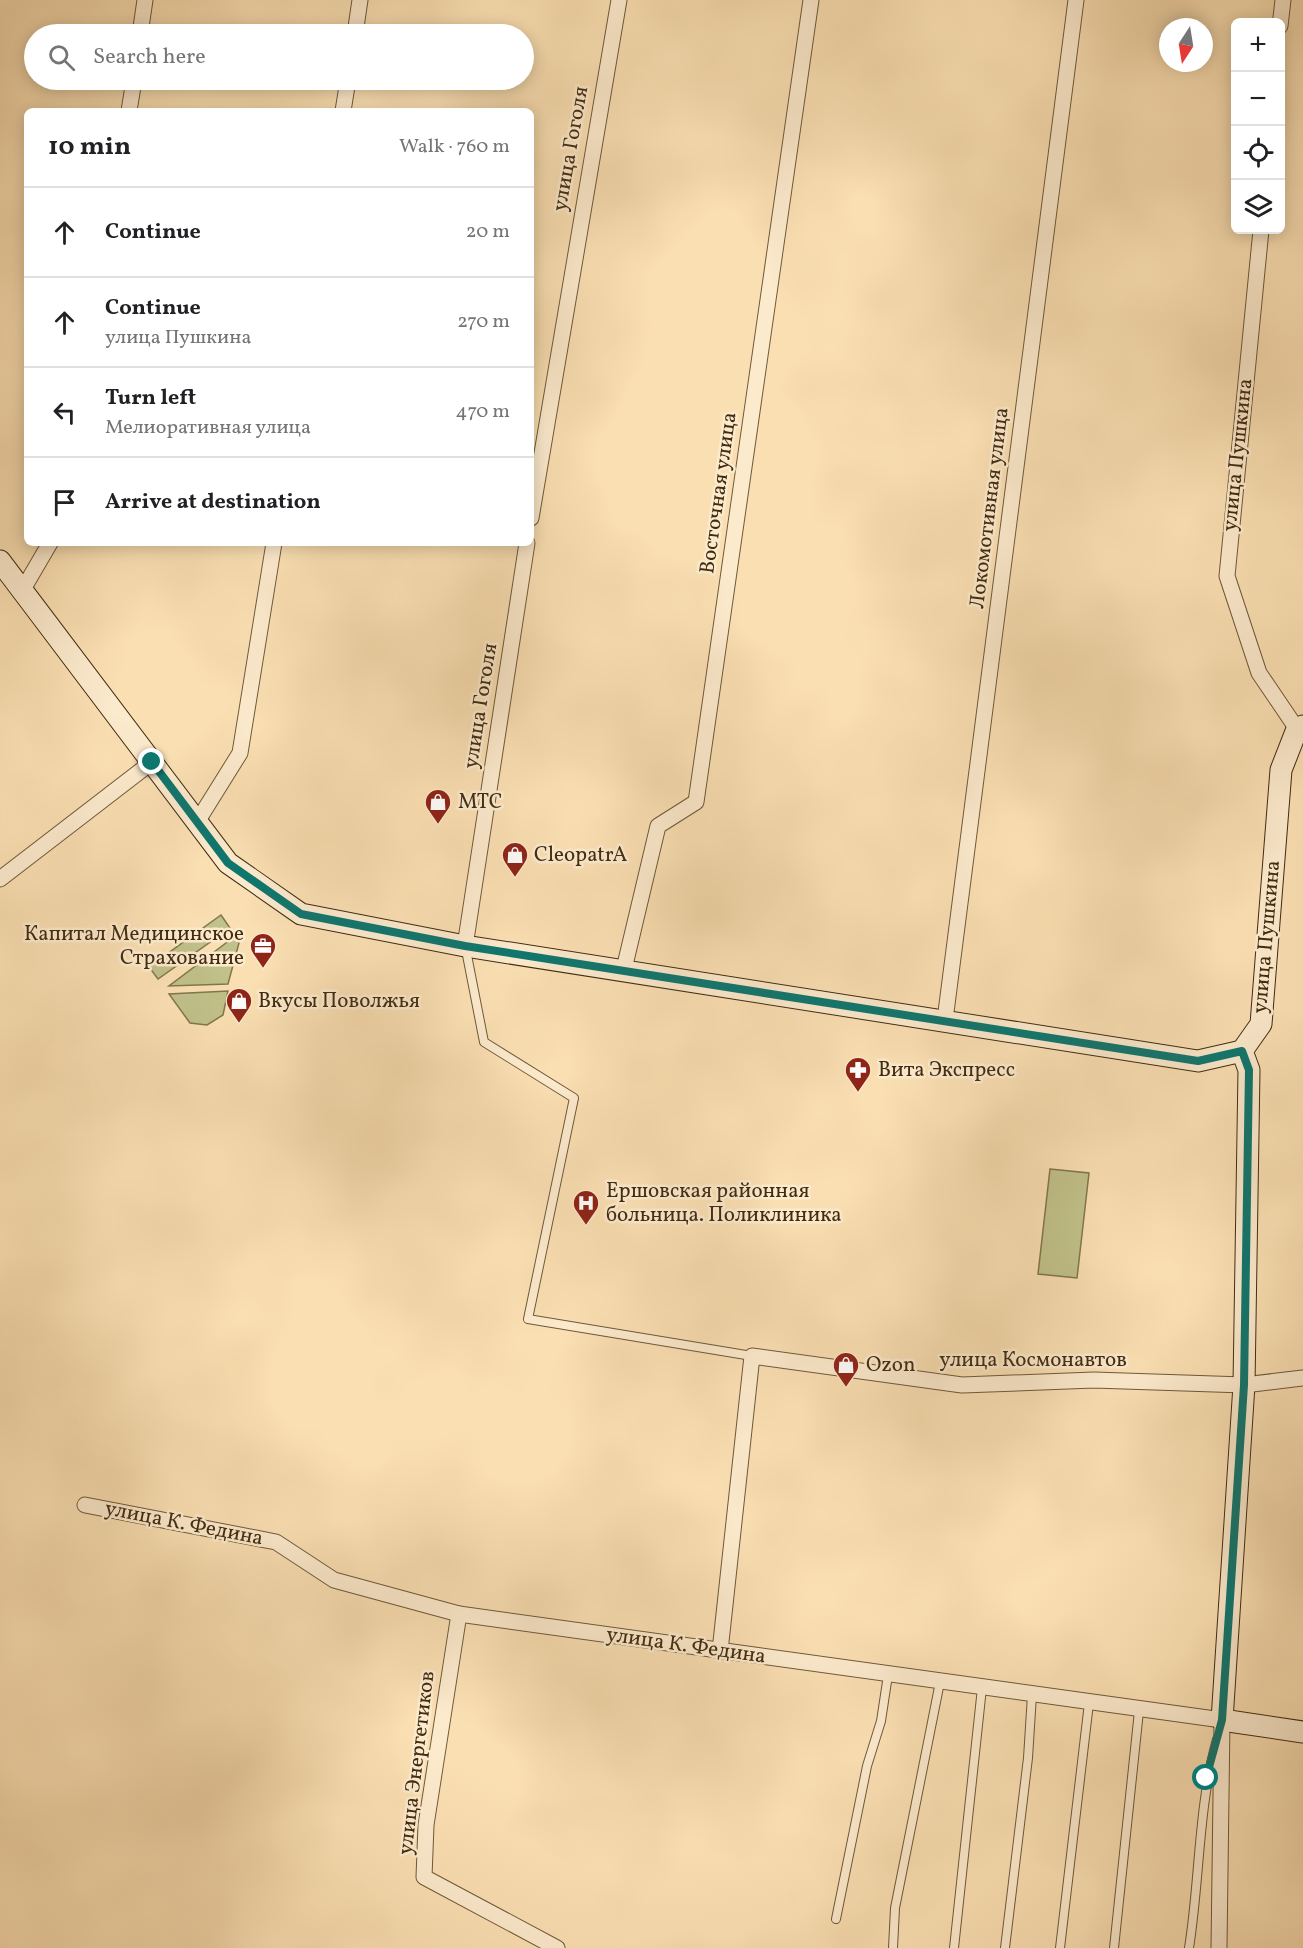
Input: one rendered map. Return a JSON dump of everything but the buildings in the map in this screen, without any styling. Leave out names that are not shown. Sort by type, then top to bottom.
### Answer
[{"type":"main road","points":[[0,561],[228,863],[301,914],[465,946],[624,969],[1198,1061],[1242,1051],[1249,1070],[1244,1385],[1222,1720]]},
{"type":"main road","name":"улица Пушкина","points":[[1242,1051],[1261,1023],[1281,770],[1300,727]]},
{"type":"main road","name":"улица К. Федина","points":[[1222,1720],[1303,1732]]},
{"type":"street","points":[[141,24],[145,0]]},
{"type":"street","points":[[356,24],[360,0]]},
{"type":"street","name":"улица Гоголя","points":[[534,500],[619,0]]},
{"type":"street","name":"Восточная улица","points":[[624,969],[658,826],[696,802],[811,0]]},
{"type":"street","name":"Локомотивная улица","points":[[945,1020],[1076,0]]},
{"type":"street","points":[[1282,18],[1283,0]]},
{"type":"street","points":[[129,108],[132,90]]},
{"type":"street","points":[[343,108],[346,90]]},
{"type":"street","name":"улица Пушкина","points":[[1261,234],[1227,576],[1259,674],[1300,727]]},
{"type":"street","points":[[22,591],[48,546]]},
{"type":"street","points":[[197,822],[240,753],[274,546]]},
{"type":"street","name":"улица Гоголя","points":[[465,946],[527,546]]},
{"type":"street","points":[[0,879],[152,762]]},
{"type":"street","points":[[720,1651],[752,1356]]},
{"type":"street","name":"улица Космонавтов","points":[[752,1356],[962,1385],[1094,1380],[1244,1385],[1303,1378]]},
{"type":"street","name":"улица К. Федина","points":[[85,1505],[276,1542],[334,1580],[459,1614],[1139,1711],[1222,1720]]},
{"type":"street","name":"улица Энергетиков","points":[[459,1614],[426,1825],[424,1877],[557,1948]]},
{"type":"street","points":[[1220,1948],[1222,1720]]},
{"type":"lane","points":[[465,946],[484,1042],[574,1098],[528,1319],[752,1356]]},
{"type":"lane","points":[[836,1918],[867,1766],[881,1721],[888,1675]]},
{"type":"lane","points":[[892,1948],[895,1908],[940,1682]]},
{"type":"lane","points":[[954,1948],[982,1688]]},
{"type":"lane","points":[[1005,1948],[1028,1758],[1032,1695]]},
{"type":"lane","points":[[1060,1948],[1089,1703]]},
{"type":"lane","points":[[1114,1948],[1139,1711]]},
{"type":"lane","points":[[1189,1948],[1197,1899],[1206,1778],[1222,1720]]},
{"type":"green space","points":[[221,915],[230,928],[158,979],[149,967]]},
{"type":"green space","points":[[234,937],[239,943],[228,984],[169,986]]},
{"type":"green space","points":[[228,991],[223,1015],[207,1025],[190,1023],[169,994]]},
{"type":"green space","points":[[1050,1169],[1089,1173],[1077,1278],[1038,1274]]},
{"type":"place","name":"МТС","points":[[438,825]]},
{"type":"place","name":"CleopatrA","points":[[515,878]]},
{"type":"place","name":"Капитал Медицинское Страхование","points":[[263,969]]},
{"type":"place","name":"Вкусы Поволжья","points":[[239,1024]]},
{"type":"place","name":"Вита Экспресс","points":[[858,1093]]},
{"type":"place","name":"Ершовская районная больница. Поликлиника","points":[[586,1226]]},
{"type":"place","name":"Ozon","points":[[846,1388]]},
{"type":"route","points":[[152,762],[228,863],[301,914],[465,946],[624,969],[1198,1061],[1242,1051],[1249,1070],[1244,1385],[1222,1720],[1206,1778]]}]
